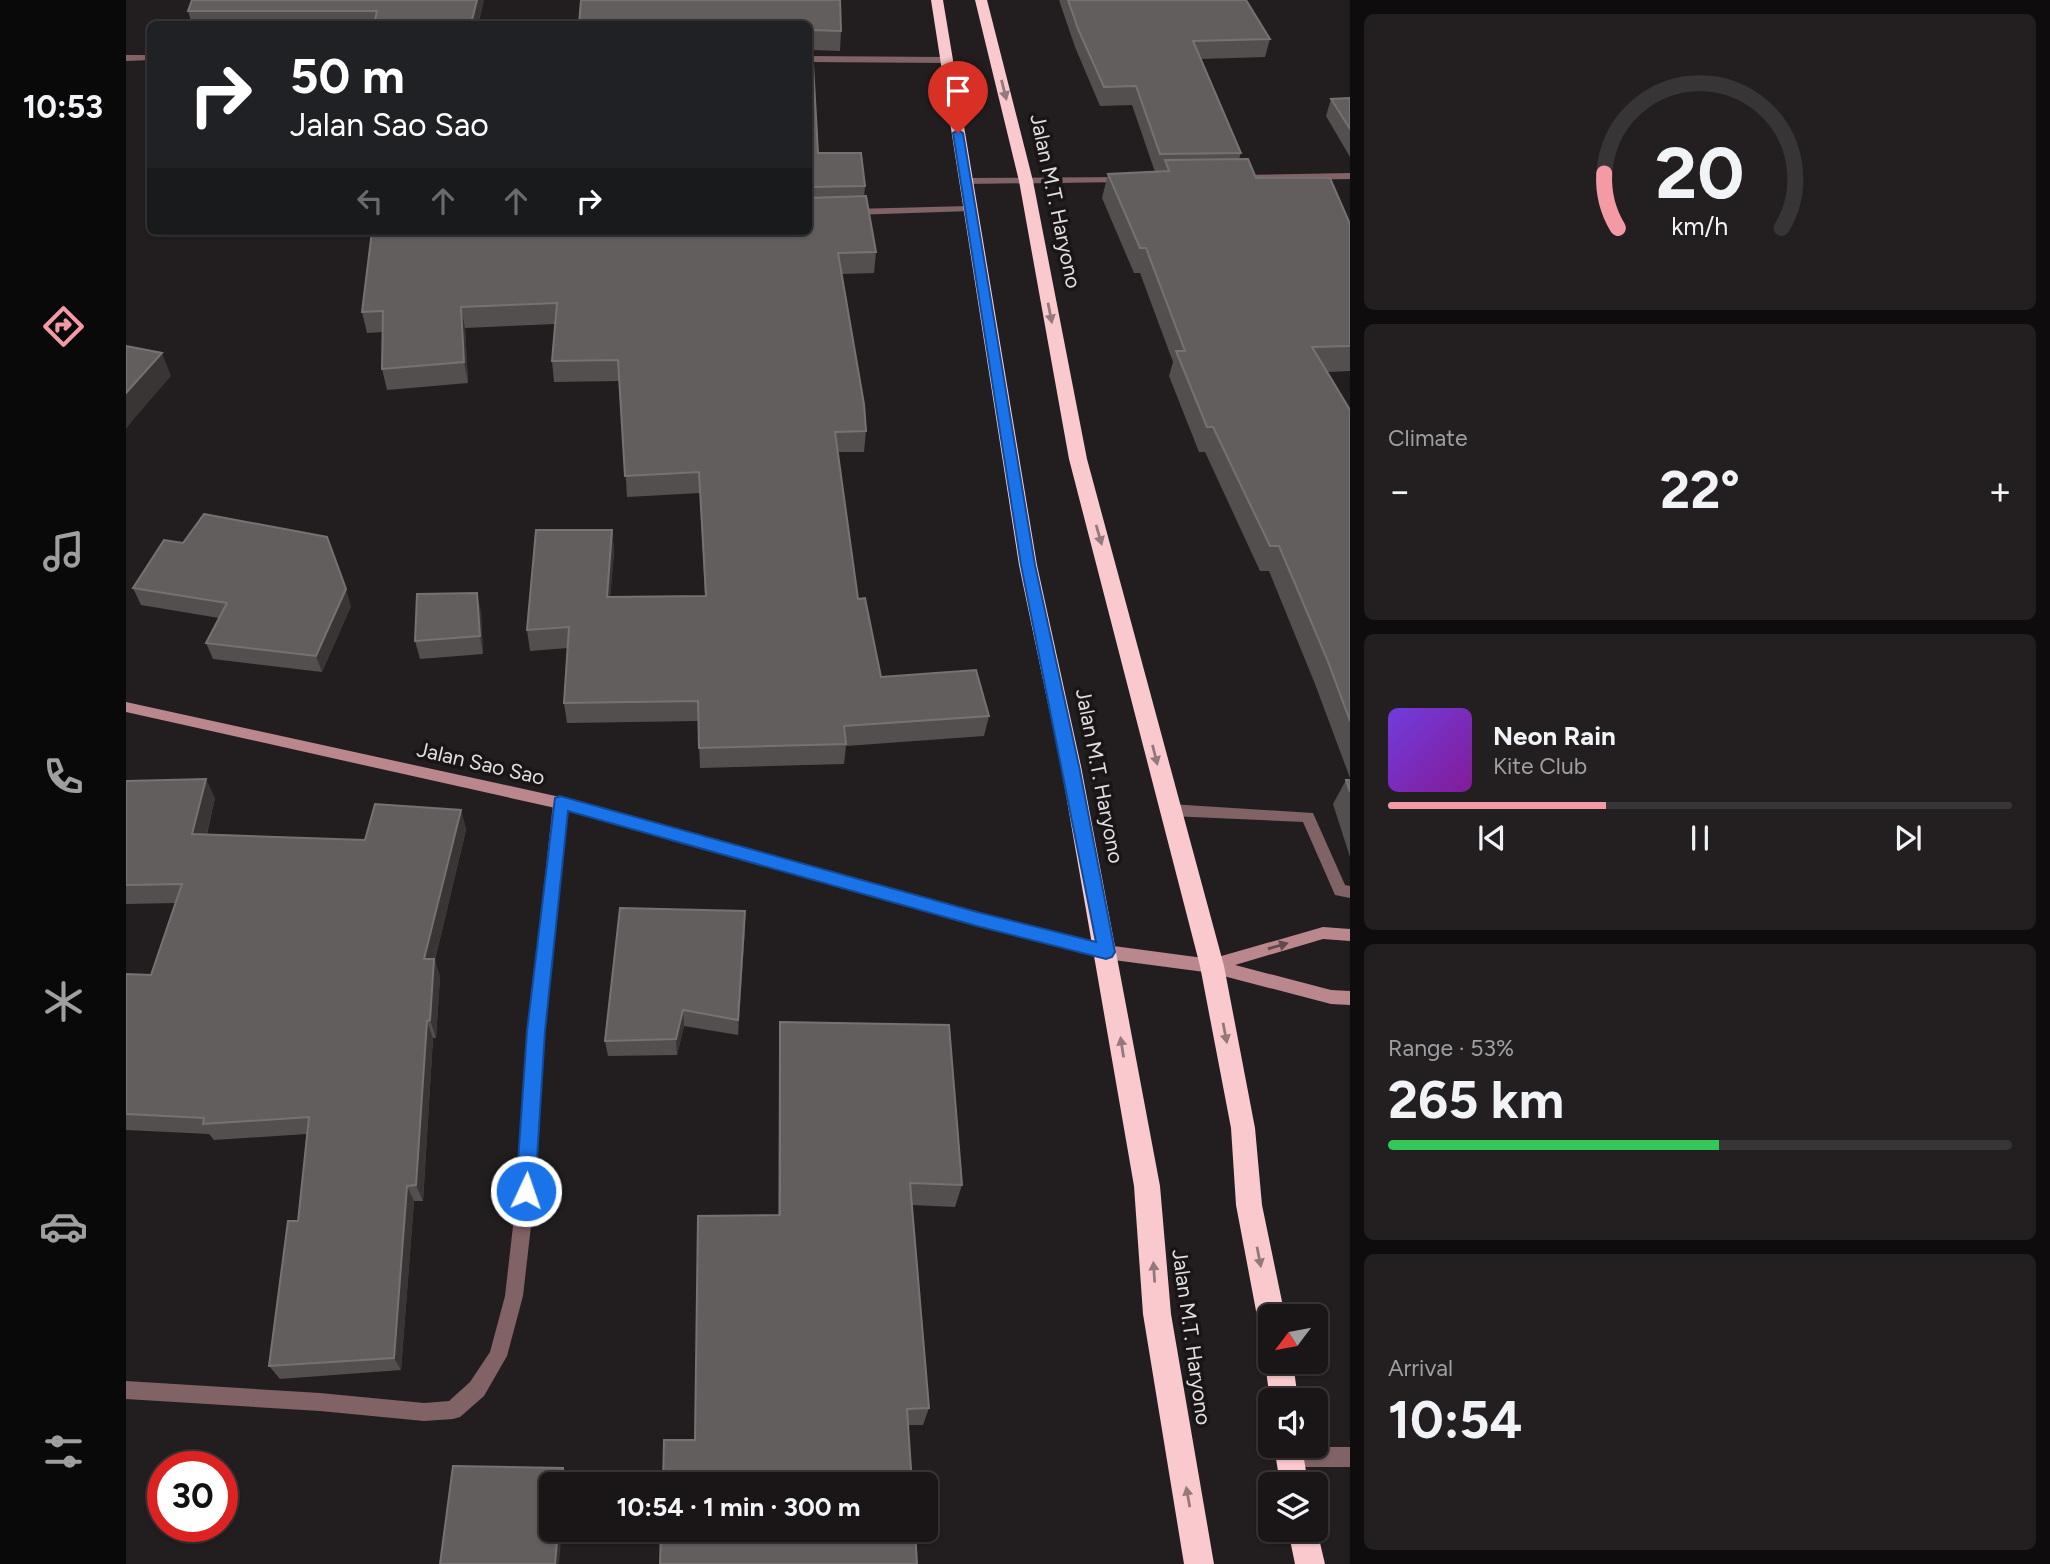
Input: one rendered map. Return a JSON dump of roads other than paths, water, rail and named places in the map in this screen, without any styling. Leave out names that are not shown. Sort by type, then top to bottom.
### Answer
[{"type":"highway","name":"Jalan M.T. Haryono","points":[[937,0],[1028,565],[1071,766],[1147,1186],[1157,1314],[1199,1564]]},
{"type":"highway","name":"Jalan M.T. Haryono","points":[[981,0],[1026,181],[1078,459],[1212,966],[1243,1128],[1249,1205],[1268,1304]]},
{"type":"highway","points":[[1305,1542],[1310,1564]]},
{"type":"street","points":[[126,58],[147,58]]},
{"type":"street","points":[[812,59],[945,61]]},
{"type":"street","points":[[1229,178],[1350,176]]},
{"type":"street","points":[[967,181],[1134,179]]},
{"type":"street","points":[[835,212],[969,209]]},
{"type":"street","name":"Jalan Sao Sao","points":[[126,707],[560,803],[1106,952],[1212,966],[1331,997],[1350,998]]},
{"type":"street","points":[[126,1390],[320,1402],[424,1412],[453,1410],[477,1390],[498,1356],[514,1296],[526,1191],[536,1031],[560,803]]},
{"type":"street","points":[[1170,810],[1308,817],[1339,891],[1350,892]]},
{"type":"street","points":[[1212,966],[1323,933],[1350,935]]},
{"type":"street","points":[[1291,1462],[1350,1457]]}]
